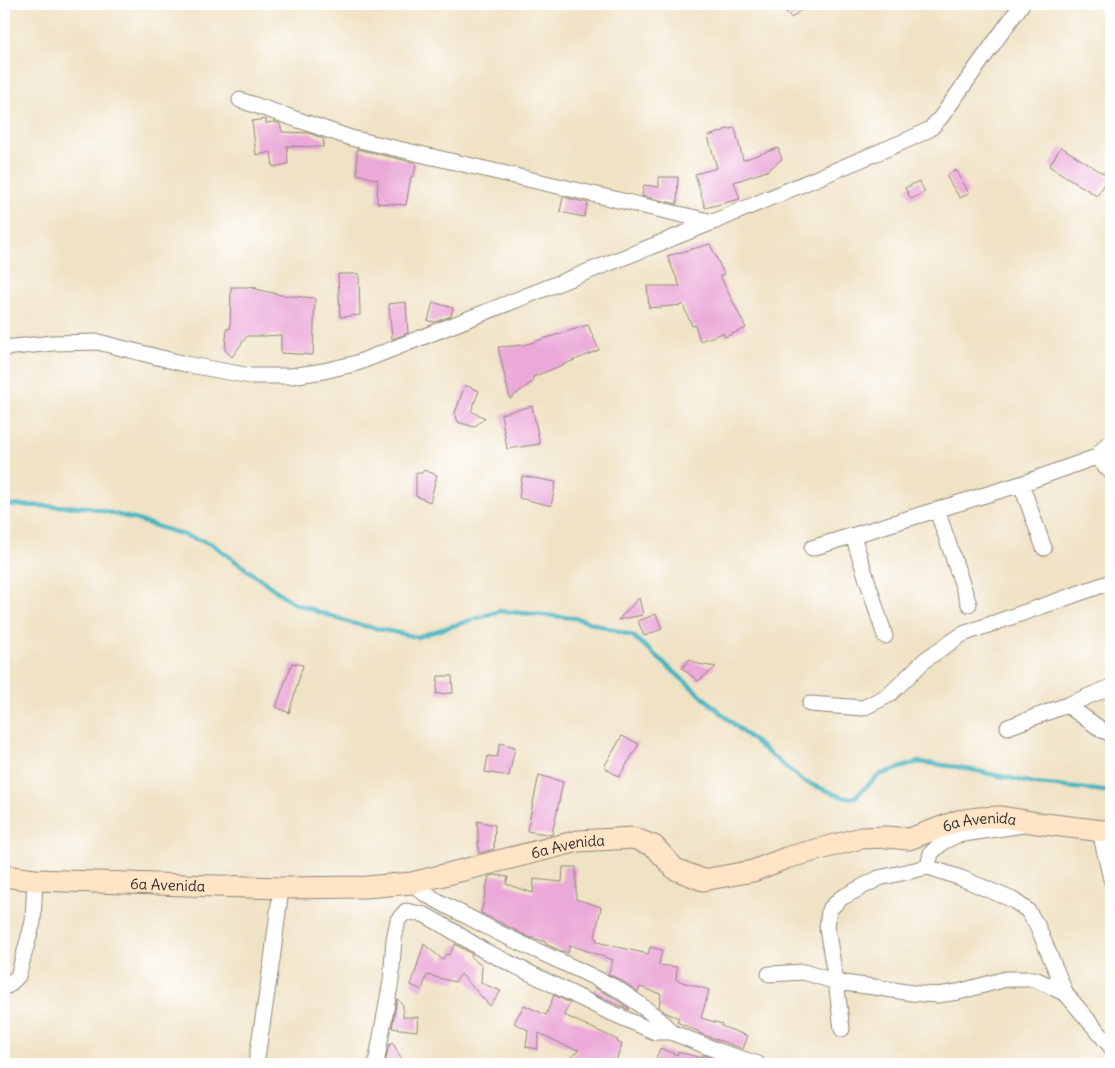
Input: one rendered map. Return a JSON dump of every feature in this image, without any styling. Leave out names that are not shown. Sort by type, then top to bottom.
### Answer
[{"type":"street","points":[[4,348],[53,343],[98,342],[185,364],[250,376],[290,376],[324,371],[357,363],[713,222],[930,129],[941,117],[1022,4]]},
{"type":"street","points":[[240,100],[351,138],[713,222]]},
{"type":"street","points":[[812,548],[1021,484],[1096,457],[1111,440]]},
{"type":"street","points":[[1096,457],[1111,472]]},
{"type":"street","points":[[1021,484],[1044,548]]},
{"type":"street","points":[[937,510],[969,604]]},
{"type":"street","points":[[853,536],[885,636]]},
{"type":"street","points":[[810,704],[863,708],[889,695],[926,659],[963,634],[1111,582]]},
{"type":"street","points":[[1008,727],[1067,706],[1111,687]]},
{"type":"street","points":[[1067,706],[1111,734]]},
{"type":"street","name":"6a Avenida","points":[[4,876],[35,880],[281,888],[366,887],[419,889],[578,841],[633,838],[654,846],[675,869],[703,880],[753,871],[786,858],[861,838],[887,837],[909,839],[958,821],[979,818],[1001,817],[1106,832]]},
{"type":"street","points":[[928,867],[931,853],[943,842],[956,835],[1037,823]]},
{"type":"street","points":[[1106,832],[1111,879]]},
{"type":"street","points":[[842,1029],[826,928],[829,910],[841,898],[878,878],[928,867],[962,878],[1013,900],[1027,910],[1037,925],[1066,994],[1111,1047]]},
{"type":"street","points":[[4,987],[9,985],[18,976],[33,922],[35,880]]},
{"type":"street","points":[[256,1064],[281,888]]},
{"type":"street","points":[[419,889],[425,915]]},
{"type":"street","points":[[419,889],[499,933],[616,988],[661,1021],[671,1032]]},
{"type":"street","points":[[376,1064],[390,982],[394,939],[398,920],[406,911],[425,915],[483,950],[605,1010],[655,1032],[671,1032],[721,1052],[758,1064]]},
{"type":"street","points":[[769,974],[804,972],[836,982],[937,995],[958,992],[1006,979],[1035,979],[1066,994]]},
{"type":"building","points":[[778,4],[807,4],[792,18]]},
{"type":"building","points":[[266,119],[266,123],[275,122],[280,124],[282,132],[309,133],[324,139],[323,147],[287,146],[288,164],[273,167],[271,152],[256,155],[252,121]]},
{"type":"building","points":[[735,128],[743,160],[778,148],[782,159],[767,171],[734,182],[740,199],[705,208],[695,174],[717,168],[708,136]]},
{"type":"building","points":[[1061,147],[1109,177],[1097,196],[1049,166]]},
{"type":"building","points":[[357,149],[416,163],[414,176],[411,176],[406,205],[377,203],[378,180],[357,174]]},
{"type":"building","points":[[956,170],[969,193],[960,198],[946,176]]},
{"type":"building","points":[[659,177],[678,177],[677,204],[642,196],[644,185],[659,187]]},
{"type":"building","points":[[919,181],[925,192],[911,199],[905,188]]},
{"type":"building","points":[[563,197],[588,203],[584,217],[560,212]]},
{"type":"building","points":[[710,244],[724,274],[720,276],[746,328],[725,337],[723,333],[700,341],[695,325],[692,326],[683,305],[649,308],[647,286],[680,286],[667,256]]},
{"type":"building","points":[[338,274],[359,274],[360,315],[340,317]]},
{"type":"building","points":[[231,287],[248,287],[281,295],[315,298],[313,355],[281,353],[281,335],[247,336],[232,357],[225,350],[227,328],[230,329]]},
{"type":"building","points":[[406,302],[408,333],[392,339],[389,304]]},
{"type":"building","points":[[433,302],[453,308],[451,316],[435,322],[428,321]]},
{"type":"building","points":[[588,325],[599,350],[533,377],[533,381],[510,399],[498,347],[524,345]]},
{"type":"building","points":[[465,385],[479,391],[471,411],[485,418],[474,427],[458,422],[455,413]]},
{"type":"building","points":[[532,406],[540,444],[507,449],[501,414]]},
{"type":"building","points":[[424,470],[437,475],[430,502],[416,496],[416,473],[422,473]]},
{"type":"building","points":[[522,476],[556,482],[551,506],[519,498]]},
{"type":"building","points":[[639,598],[643,615],[618,620]]},
{"type":"building","points":[[656,614],[662,629],[644,636],[638,621]]},
{"type":"building","points":[[690,659],[698,664],[716,667],[698,681],[682,668]]},
{"type":"building","points":[[292,663],[303,665],[289,713],[276,707]]},
{"type":"building","points":[[438,676],[452,676],[453,693],[436,694]]},
{"type":"building","points":[[622,736],[639,744],[619,777],[604,767]]},
{"type":"building","points":[[500,743],[515,747],[509,776],[485,772],[488,756],[497,757]]},
{"type":"building","points":[[539,775],[563,782],[552,835],[527,831]]},
{"type":"building","points":[[477,821],[495,825],[494,849],[479,853]]},
{"type":"building","points":[[563,867],[576,867],[576,899],[601,907],[595,938],[597,942],[648,954],[650,947],[662,950],[659,965],[677,967],[676,980],[709,990],[701,1018],[722,1024],[721,1026],[748,1036],[743,1049],[699,1033],[677,1022],[679,1018],[666,1013],[659,1007],[661,994],[640,987],[638,992],[621,980],[608,974],[613,960],[570,945],[568,953],[559,950],[546,944],[546,942],[529,937],[481,913],[489,876],[508,877],[506,884],[533,893],[534,879],[562,882]]},
{"type":"building","points":[[424,944],[443,960],[446,954],[449,955],[455,944],[472,954],[471,957],[482,966],[481,983],[501,991],[490,1006],[461,974],[455,982],[427,975],[422,990],[411,985]]},
{"type":"building","points":[[595,988],[611,996],[630,1009],[593,994]]},
{"type":"building","points":[[554,995],[570,1003],[564,1015],[618,1040],[617,1042],[622,1044],[615,1064],[563,1064],[579,1050],[539,1033],[537,1049],[526,1047],[528,1030],[514,1023],[524,1005],[546,1015]]},
{"type":"building","points":[[397,999],[403,1005],[403,1017],[418,1017],[417,1031],[392,1028]]},
{"type":"building","points":[[393,1043],[404,1064],[385,1064],[389,1045]]},
{"type":"building","points":[[660,1048],[677,1055],[678,1052],[702,1058],[702,1055],[728,1064],[654,1064]]},
{"type":"waterway","points":[[4,505],[88,507],[134,519],[212,544],[293,603],[351,623],[417,637],[500,611],[575,618],[633,636],[744,733],[803,781],[845,798],[855,797],[879,775],[918,762],[958,767],[1037,784],[1111,792]]}]
